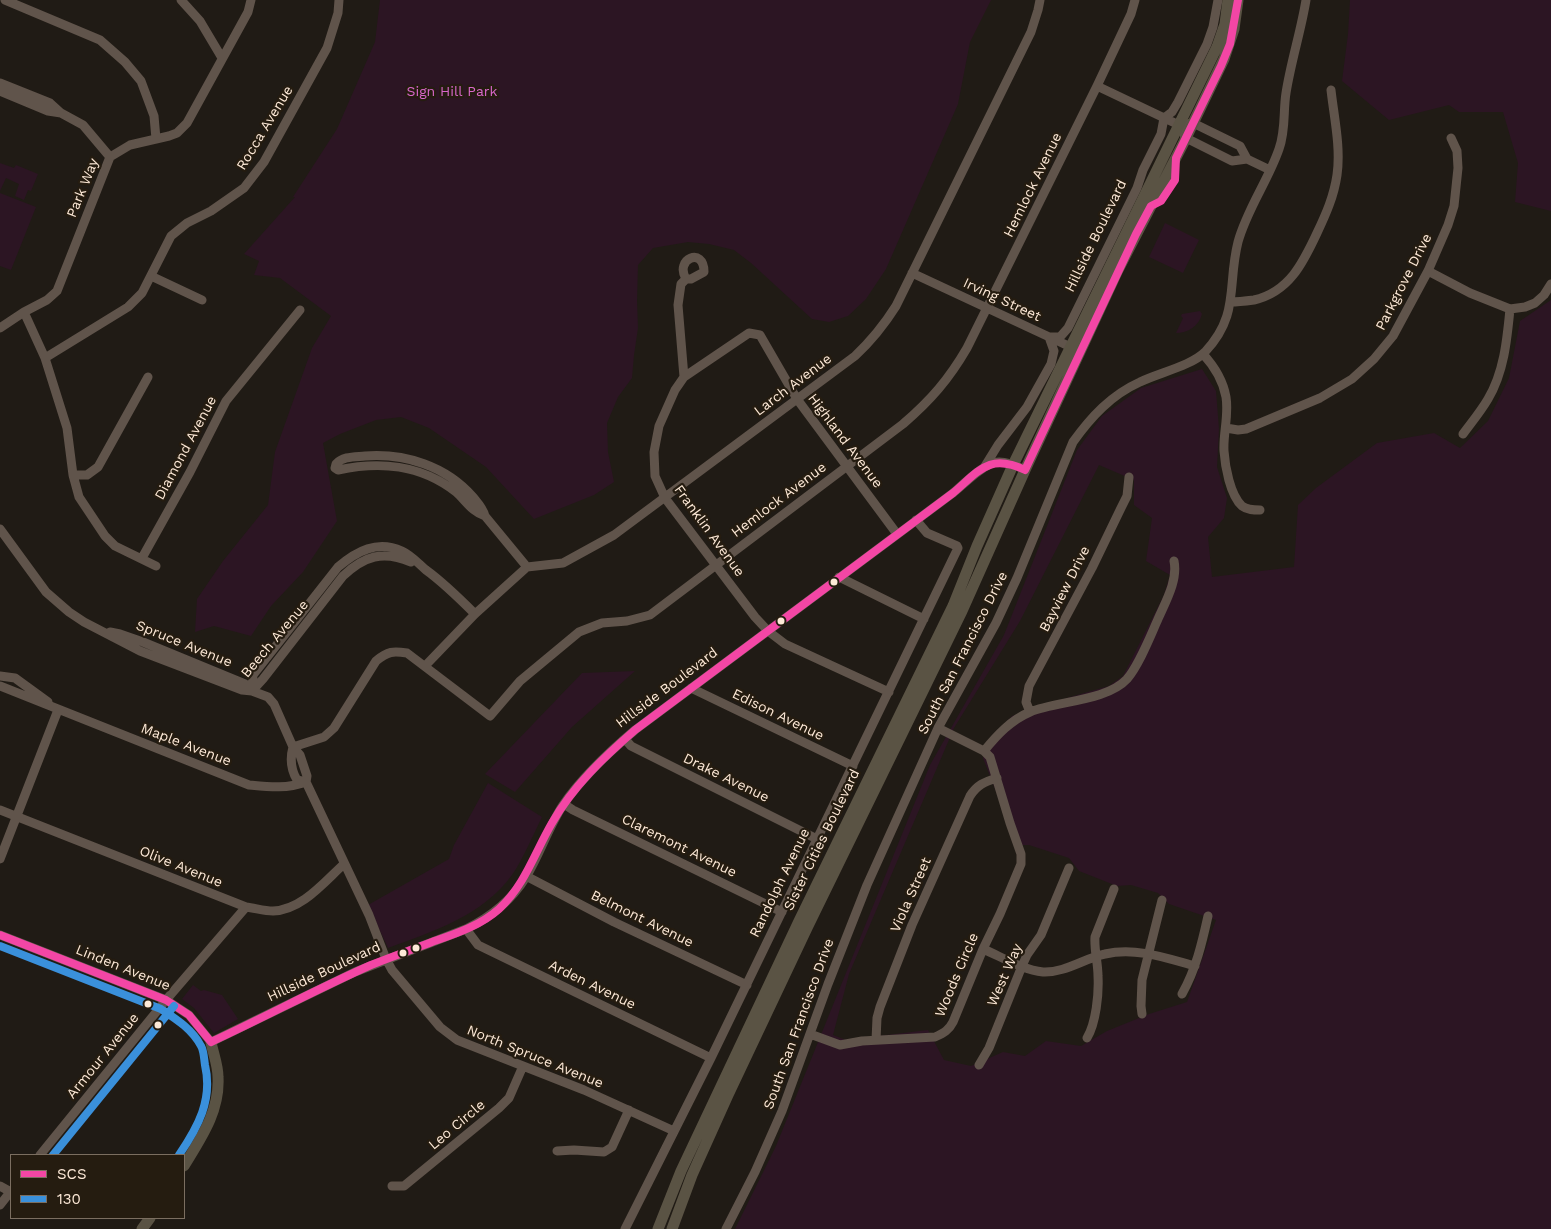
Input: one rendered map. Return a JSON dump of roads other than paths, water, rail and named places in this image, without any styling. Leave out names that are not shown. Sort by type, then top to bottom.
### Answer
[{"type":"main road","name":"Hillside Boulevard","points":[[1025,470],[1075,350],[1220,40],[1225,24],[1228,0]]},
{"type":"main road","name":"Hillside Boulevard","points":[[1013,465],[1118,270],[1221,66],[1230,44],[1238,0]]},
{"type":"main road","name":"Sister Cities Boulevard","points":[[658,1229],[681,1170],[791,938],[953,606],[1013,465]]},
{"type":"main road","name":"Sister Cities Boulevard","points":[[672,1229],[692,1175],[728,1095],[808,926],[962,611],[1025,470]]},
{"type":"main road","name":"Linden Avenue","points":[[185,1164],[202,1136],[215,1108],[218,1076],[211,1042]]},
{"type":"street","points":[[5,0],[100,40],[125,62],[141,81],[154,116],[156,139]]},
{"type":"street","points":[[181,0],[200,21],[222,58]]},
{"type":"street","name":"Park Way","points":[[0,328],[47,300],[56,291],[110,157],[130,145],[177,132],[187,123],[248,12],[251,0]]},
{"type":"street","name":"Rocca Avenue","points":[[45,358],[128,307],[142,293],[171,236],[187,223],[211,211],[244,188],[264,162],[327,48],[338,13],[339,0]]},
{"type":"street","name":"Larch Avenue","points":[[527,567],[563,563],[614,535],[854,356],[871,341],[885,324],[896,306],[1031,32],[1040,0]]},
{"type":"street","name":"Hemlock Avenue","points":[[292,747],[324,737],[334,728],[376,661],[383,655],[393,651],[407,653],[490,716],[520,681],[579,632],[602,623],[627,622],[650,615],[923,407],[941,387],[968,348],[1097,86],[1131,14],[1135,0]]},
{"type":"street","name":"Hillside Boulevard","points":[[211,1042],[284,1008],[333,982],[386,959],[466,930],[483,921],[499,909],[526,876],[564,804],[597,765],[625,739],[985,466],[998,445],[1027,407],[1051,364],[1054,351],[1049,337],[1060,337],[1068,328],[1162,134],[1164,118],[1172,112],[1178,102],[1207,44],[1213,27],[1218,0]]},
{"type":"street","name":"South San Francisco Drive","points":[[726,1229],[755,1172],[782,1111],[867,885],[938,728],[996,623],[1017,578],[1073,442],[1102,407],[1120,392],[1203,354],[1215,340],[1225,323],[1231,302],[1238,242],[1283,138],[1287,89],[1306,0]]},
{"type":"street","points":[[0,83],[50,103],[61,113],[83,125],[110,157]]},
{"type":"street","points":[[1097,86],[1179,125],[1193,123],[1240,146],[1247,159]]},
{"type":"street","points":[[1231,302],[1254,300],[1271,293],[1292,278],[1304,261],[1332,200],[1337,174],[1338,153],[1331,90]]},
{"type":"street","points":[[0,91],[48,111],[61,113]]},
{"type":"street","points":[[1179,125],[1186,138],[1232,161],[1247,159],[1270,170]]},
{"type":"street","name":"Parkgrove Drive","points":[[1226,428],[1238,430],[1250,427],[1320,398],[1352,379],[1374,359],[1393,336],[1428,271],[1454,206],[1458,168],[1457,150],[1451,138]]},
{"type":"street","points":[[1428,271],[1470,293],[1510,310],[1535,303],[1544,295],[1551,284]]},
{"type":"street","name":"Irving Street","points":[[912,273],[1075,350]]},
{"type":"street","points":[[151,276],[202,300]]},
{"type":"street","points":[[684,377],[678,305],[680,284],[686,279]]},
{"type":"street","name":"Diamond Avenue","points":[[142,558],[190,472],[226,401],[300,310]]},
{"type":"street","points":[[1463,434],[1489,399],[1495,384],[1505,355],[1510,310]]},
{"type":"street","points":[[24,312],[45,358],[67,428],[73,475],[79,497],[105,536],[115,546],[156,566]]},
{"type":"street","name":"Highland Avenue","points":[[684,377],[750,333],[760,336],[797,399],[897,534]]},
{"type":"street","points":[[1203,354],[1212,364],[1226,395],[1227,411],[1224,451],[1227,472],[1234,494],[1242,506],[1249,510],[1260,510]]},
{"type":"street","points":[[73,475],[87,474],[98,467],[148,376]]},
{"type":"street","name":"Franklin Avenue","points":[[684,377],[659,426],[654,452],[656,476],[665,498],[755,617],[768,631],[785,644],[889,692]]},
{"type":"street","points":[[380,460],[406,458],[440,471],[457,481],[483,509],[485,516],[527,567],[475,614],[425,666]]},
{"type":"street","points":[[985,466],[1000,462],[1025,470]]},
{"type":"street","name":"Bayview Drive","points":[[1030,712],[1026,702],[1029,686],[1117,517],[1127,496],[1130,477]]},
{"type":"street","name":"Randolph Avenue","points":[[625,1229],[747,985],[958,548],[927,532],[916,520]]},
{"type":"street","name":"Spruce Avenue","points":[[0,529],[46,592],[84,622],[102,631],[120,634],[143,642],[245,684],[252,691],[268,697],[274,704],[292,747],[300,754],[307,776],[306,782],[344,864]]},
{"type":"street","name":"Beech Avenue","points":[[252,691],[253,675],[338,567],[352,555],[368,548],[387,547],[401,551],[416,560],[449,588],[475,614]]},
{"type":"street","points":[[984,750],[1005,727],[1030,712],[1104,693],[1117,688],[1127,679],[1164,607],[1175,576],[1174,561]]},
{"type":"street","points":[[839,577],[924,619]]},
{"type":"street","name":"Maple Avenue","points":[[0,676],[15,678],[58,710]]},
{"type":"street","name":"Maple Avenue","points":[[0,686],[249,785],[281,788],[296,786],[306,782]]},
{"type":"street","name":"Edison Avenue","points":[[691,688],[853,766]]},
{"type":"street","points":[[0,859],[58,710]]},
{"type":"street","points":[[938,728],[984,750],[990,757],[997,778]]},
{"type":"street","name":"Drake Avenue","points":[[625,739],[631,746],[817,838]]},
{"type":"street","name":"Woods Circle","points":[[810,1034],[840,1045],[876,1040],[935,1037],[950,1029],[1021,864],[1021,854],[1005,809],[997,778]]},
{"type":"street","name":"Viola Street","points":[[876,1040],[877,1018],[880,1007],[912,925],[970,796],[976,787],[983,782],[997,778]]},
{"type":"street","name":"Claremont Avenue","points":[[564,804],[782,912]]},
{"type":"street","name":"Olive Avenue","points":[[0,810],[246,907],[274,911],[296,905],[310,896],[344,864]]},
{"type":"street","name":"North Spruce Avenue","points":[[344,864],[370,916],[392,970],[440,1027],[456,1040],[629,1110],[674,1131]]},
{"type":"street","name":"West Way","points":[[979,1065],[990,1048],[1022,966],[1041,935],[1069,868]]},
{"type":"street","name":"Belmont Avenue","points":[[526,876],[614,922],[747,985]]},
{"type":"street","points":[[1086,1038],[1092,1025],[1099,987],[1095,957],[1095,936],[1114,889]]},
{"type":"street","points":[[1142,1014],[1142,980],[1162,900]]},
{"type":"street","name":"Armour Avenue","points":[[41,1154],[166,1000],[246,907]]},
{"type":"street","points":[[1182,994],[1195,966],[1208,916]]},
{"type":"street","name":"Arden Avenue","points":[[466,930],[478,945],[711,1058]]},
{"type":"street","name":"Linden Avenue","points":[[0,934],[166,1000],[189,1015],[211,1042]]},
{"type":"street","points":[[983,949],[1033,971],[1059,970],[1095,957],[1118,952],[1150,954],[1195,966]]},
{"type":"street","name":"Leo Circle","points":[[392,1186],[404,1186],[499,1108],[509,1098],[523,1066]]},
{"type":"street","points":[[557,1151],[604,1152],[612,1147],[629,1110]]},
{"type":"street","points":[[0,1205],[10,1192]]},
{"type":"park label","name":"Sign Hill Park","points":[[452,92]]}]
